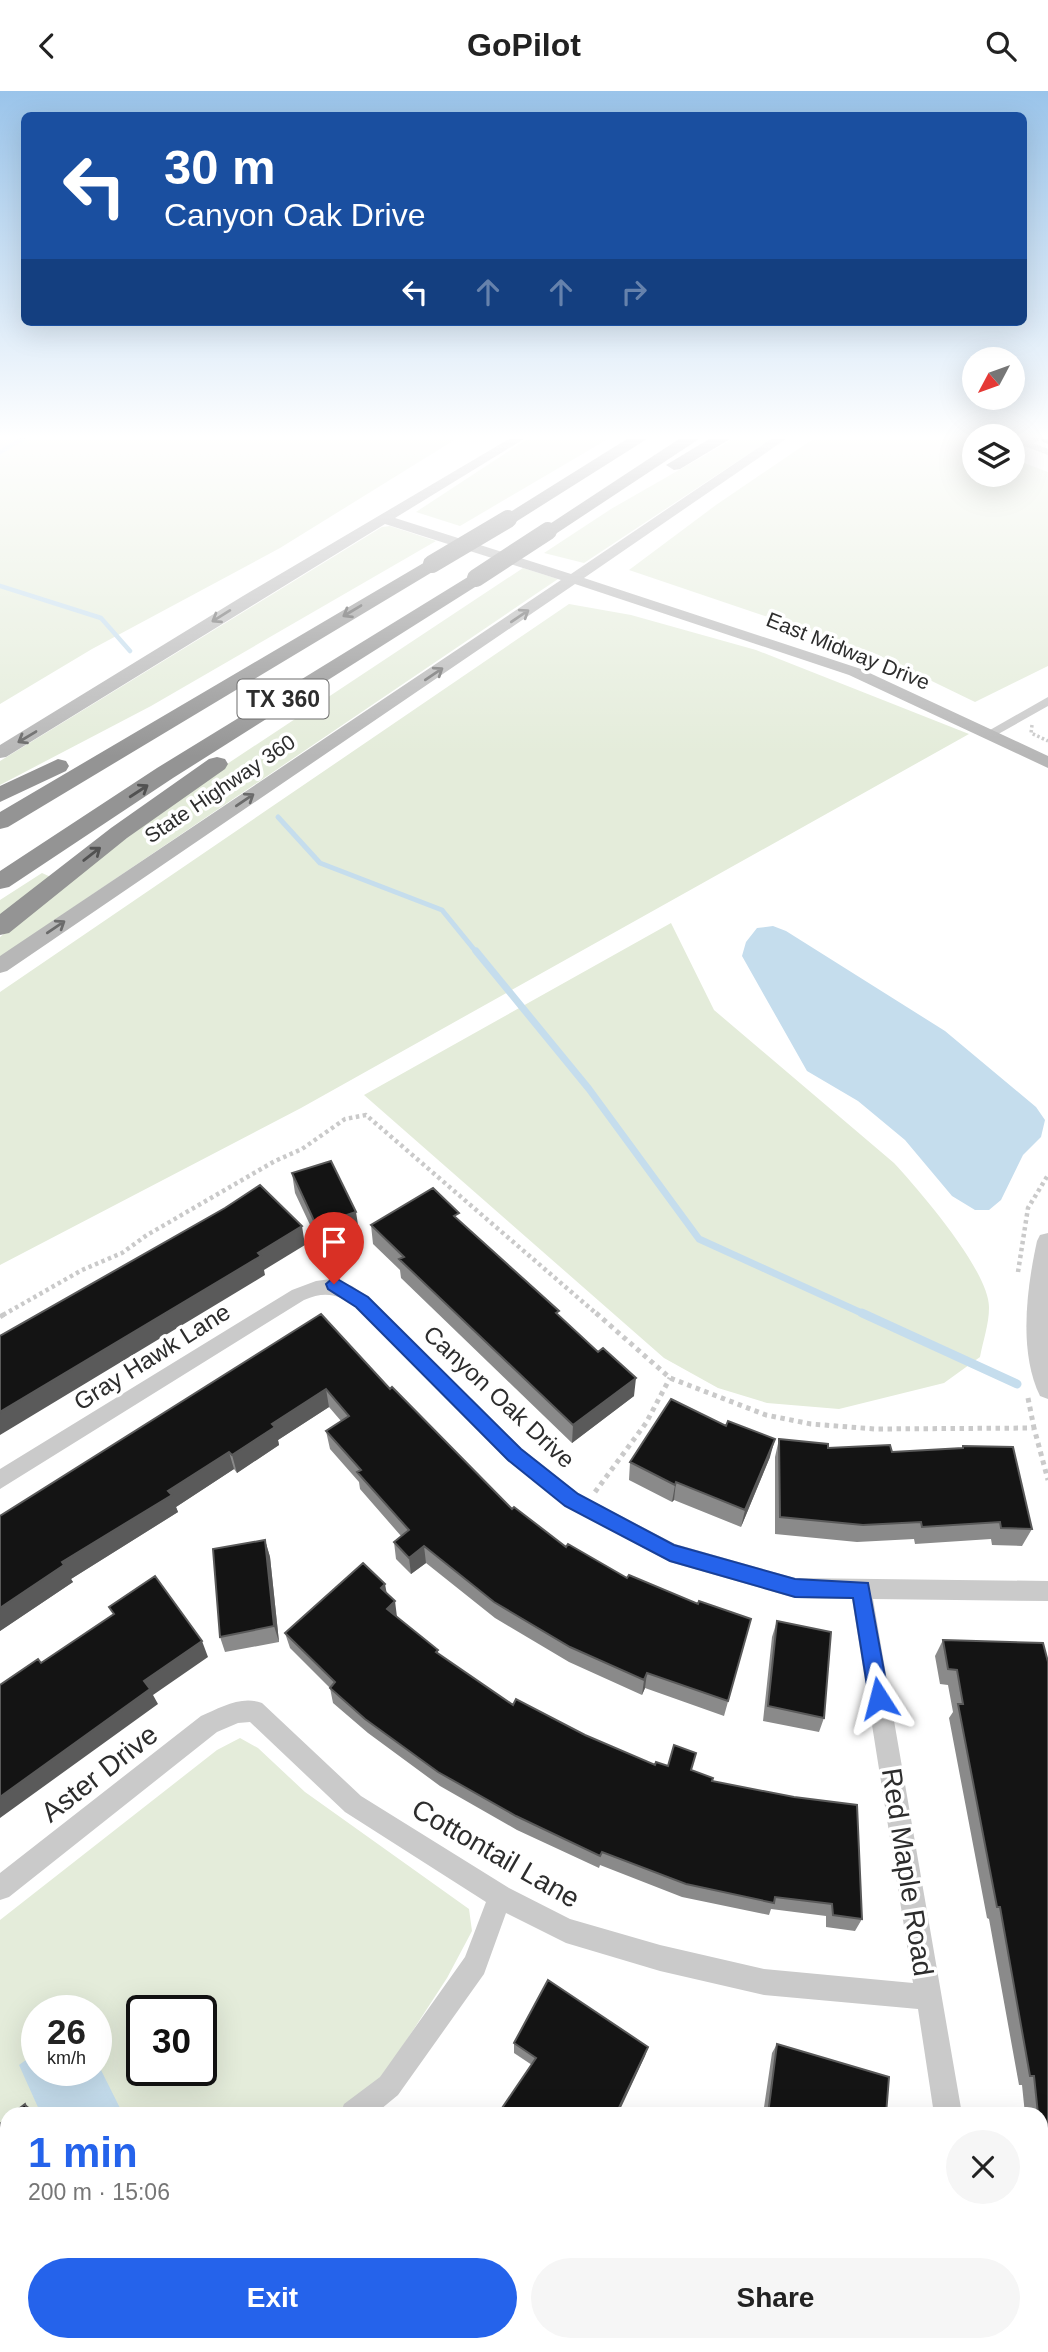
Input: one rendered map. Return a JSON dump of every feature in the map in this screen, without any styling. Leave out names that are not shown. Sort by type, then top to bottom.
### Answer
[{"type":"highway","name":"TX 360","points":[[0,822],[465,545]]},
{"type":"highway","name":"TX 360","points":[[0,882],[527,545]]},
{"type":"highway","points":[[0,927],[119,833],[374,654],[400,625]]},
{"type":"highway","points":[[0,795],[135,726],[222,689]]},
{"type":"main road","points":[[0,753],[248,599],[342,545]]},
{"type":"main road","name":"East Midway Drive","points":[[482,545],[811,655],[1048,749]]},
{"type":"main road","name":"State Highway 360","points":[[0,966],[624,545]]},
{"type":"main road","name":"East Midway Drive","points":[[995,730],[1048,763]]},
{"type":"street","points":[[995,730],[1048,701]]},
{"type":"street","points":[[1048,1241],[1040,1287],[1041,1336],[1048,1389]]},
{"type":"street","name":"Gray Hawk Lane","points":[[0,1480],[298,1295],[317,1286],[334,1284]]},
{"type":"street","name":"Canyon Oak Drive","points":[[334,1284],[362,1302],[514,1454],[583,1506],[670,1552],[795,1588],[1048,1591]]},
{"type":"street","name":"Red Maple Road","points":[[861,1589],[947,2107]]},
{"type":"street","name":"Cottontail Lane","points":[[238,1712],[254,1711],[281,1733],[353,1804],[500,1897],[566,1930],[660,1958],[764,1982],[929,1997]]},
{"type":"street","name":"Aster Drive","points":[[0,1888],[209,1724],[238,1712]]},
{"type":"street","points":[[363,2107],[389,2086],[475,1965],[500,1897]]},
{"type":"path","points":[[1040,718],[1033,722],[1031,733],[1048,741]]},
{"type":"path","points":[[0,1317],[82,1270],[122,1254],[147,1235],[275,1161],[302,1149],[345,1119],[366,1115],[380,1124],[670,1378],[718,1400],[791,1420],[836,1426],[1034,1428],[1048,1480]]},
{"type":"path","points":[[583,1506],[646,1423],[670,1378]]},
{"type":"green space","points":[[0,545],[286,545],[92,649],[0,704]]},
{"type":"green space","points":[[353,545],[430,545],[151,706],[0,785],[0,761]]},
{"type":"green space","points":[[557,545],[612,545],[584,563],[544,553]]},
{"type":"green space","points":[[663,545],[1048,545],[1048,666],[975,702],[874,653],[629,570]]},
{"type":"green space","points":[[523,568],[558,579],[0,957],[0,937],[73,878],[221,768]]},
{"type":"green space","points":[[569,604],[631,615],[756,650],[969,734],[301,1108],[0,1265],[0,992]]},
{"type":"green space","points":[[42,873],[53,878],[0,919],[0,900]]},
{"type":"green space","points":[[671,923],[714,1010],[894,1163],[920,1192],[966,1253],[986,1293],[988,1320],[980,1357],[944,1383],[839,1409],[767,1403],[718,1388],[664,1358],[364,1095]]},
{"type":"green space","points":[[240,1738],[258,1748],[305,1792],[469,1909],[472,1931],[447,1978],[382,2078],[343,2107],[0,2107],[0,1920],[217,1750]]},
{"type":"water","points":[[773,926],[786,931],[945,1031],[1036,1107],[1045,1120],[1041,1137],[1023,1155],[1001,1200],[989,1210],[975,1210],[952,1196],[905,1140],[858,1101],[807,1071],[742,956],[746,942],[757,928]]},
{"type":"water","points":[[28,2086],[109,2086],[120,2107],[38,2107]]},
{"type":"building","points":[[331,1161],[356,1212],[316,1225],[292,1173]]},
{"type":"building","points":[[260,1185],[302,1226],[258,1253],[261,1256],[0,1412],[0,1336],[225,1208]]},
{"type":"building","points":[[433,1188],[459,1213],[454,1216],[559,1311],[556,1313],[598,1352],[603,1348],[636,1378],[573,1425],[399,1259],[404,1257],[371,1225]]},
{"type":"building","points":[[321,1314],[390,1389],[392,1387],[512,1509],[514,1507],[566,1547],[568,1544],[627,1578],[629,1575],[698,1604],[699,1601],[751,1619],[728,1701],[647,1673],[644,1680],[570,1647],[494,1602],[424,1546],[409,1558],[394,1542],[409,1530],[357,1472],[361,1470],[326,1431],[349,1416],[326,1389],[272,1424],[275,1427],[232,1455],[229,1452],[168,1491],[172,1495],[62,1562],[64,1565],[0,1608],[0,1516]]},
{"type":"building","points":[[671,1399],[726,1426],[728,1421],[775,1439],[745,1510],[676,1482],[675,1485],[630,1462]]},
{"type":"building","points":[[779,1439],[828,1444],[828,1448],[890,1445],[892,1452],[963,1446],[1013,1447],[1032,1529],[1001,1528],[1000,1522],[922,1527],[921,1522],[863,1525],[780,1517]]},
{"type":"building","points":[[265,1540],[274,1626],[220,1637],[213,1549]]},
{"type":"building","points":[[363,1563],[385,1584],[381,1588],[395,1601],[387,1609],[438,1650],[436,1652],[513,1705],[516,1699],[585,1735],[655,1765],[656,1762],[668,1766],[674,1745],[696,1753],[691,1770],[713,1778],[712,1781],[794,1797],[857,1805],[862,1919],[833,1915],[832,1904],[775,1897],[774,1903],[686,1884],[602,1852],[600,1856],[516,1816],[438,1772],[365,1719],[330,1688],[335,1682],[285,1633]]},
{"type":"building","points":[[155,1576],[202,1641],[144,1681],[150,1689],[0,1797],[0,1685],[38,1659],[41,1663],[114,1614],[109,1607]]},
{"type":"building","points":[[777,1621],[831,1632],[824,1718],[768,1706]]},
{"type":"building","points":[[943,1640],[1043,1643],[1048,1662],[1048,2107],[1037,2107],[1034,2076],[1030,2076],[1000,1907],[997,1907],[958,1704],[963,1704],[957,1670],[948,1669]]},
{"type":"building","points":[[548,1980],[648,2047],[619,2107],[503,2107],[536,2058],[514,2043]]},
{"type":"building","points":[[777,2044],[889,2077],[887,2107],[769,2107]]},
{"type":"waterway","points":[[0,586],[101,618],[130,651]]},
{"type":"waterway","points":[[278,817],[320,863],[442,910],[477,953]]},
{"type":"waterway","points":[[476,951],[589,1089],[699,1239],[866,1315]]},
{"type":"waterway","points":[[862,1313],[1017,1384]]},
{"type":"route","points":[[334,1284],[345,1288],[362,1302],[514,1454],[572,1500],[670,1552],[795,1588],[861,1589],[879,1698]]}]
